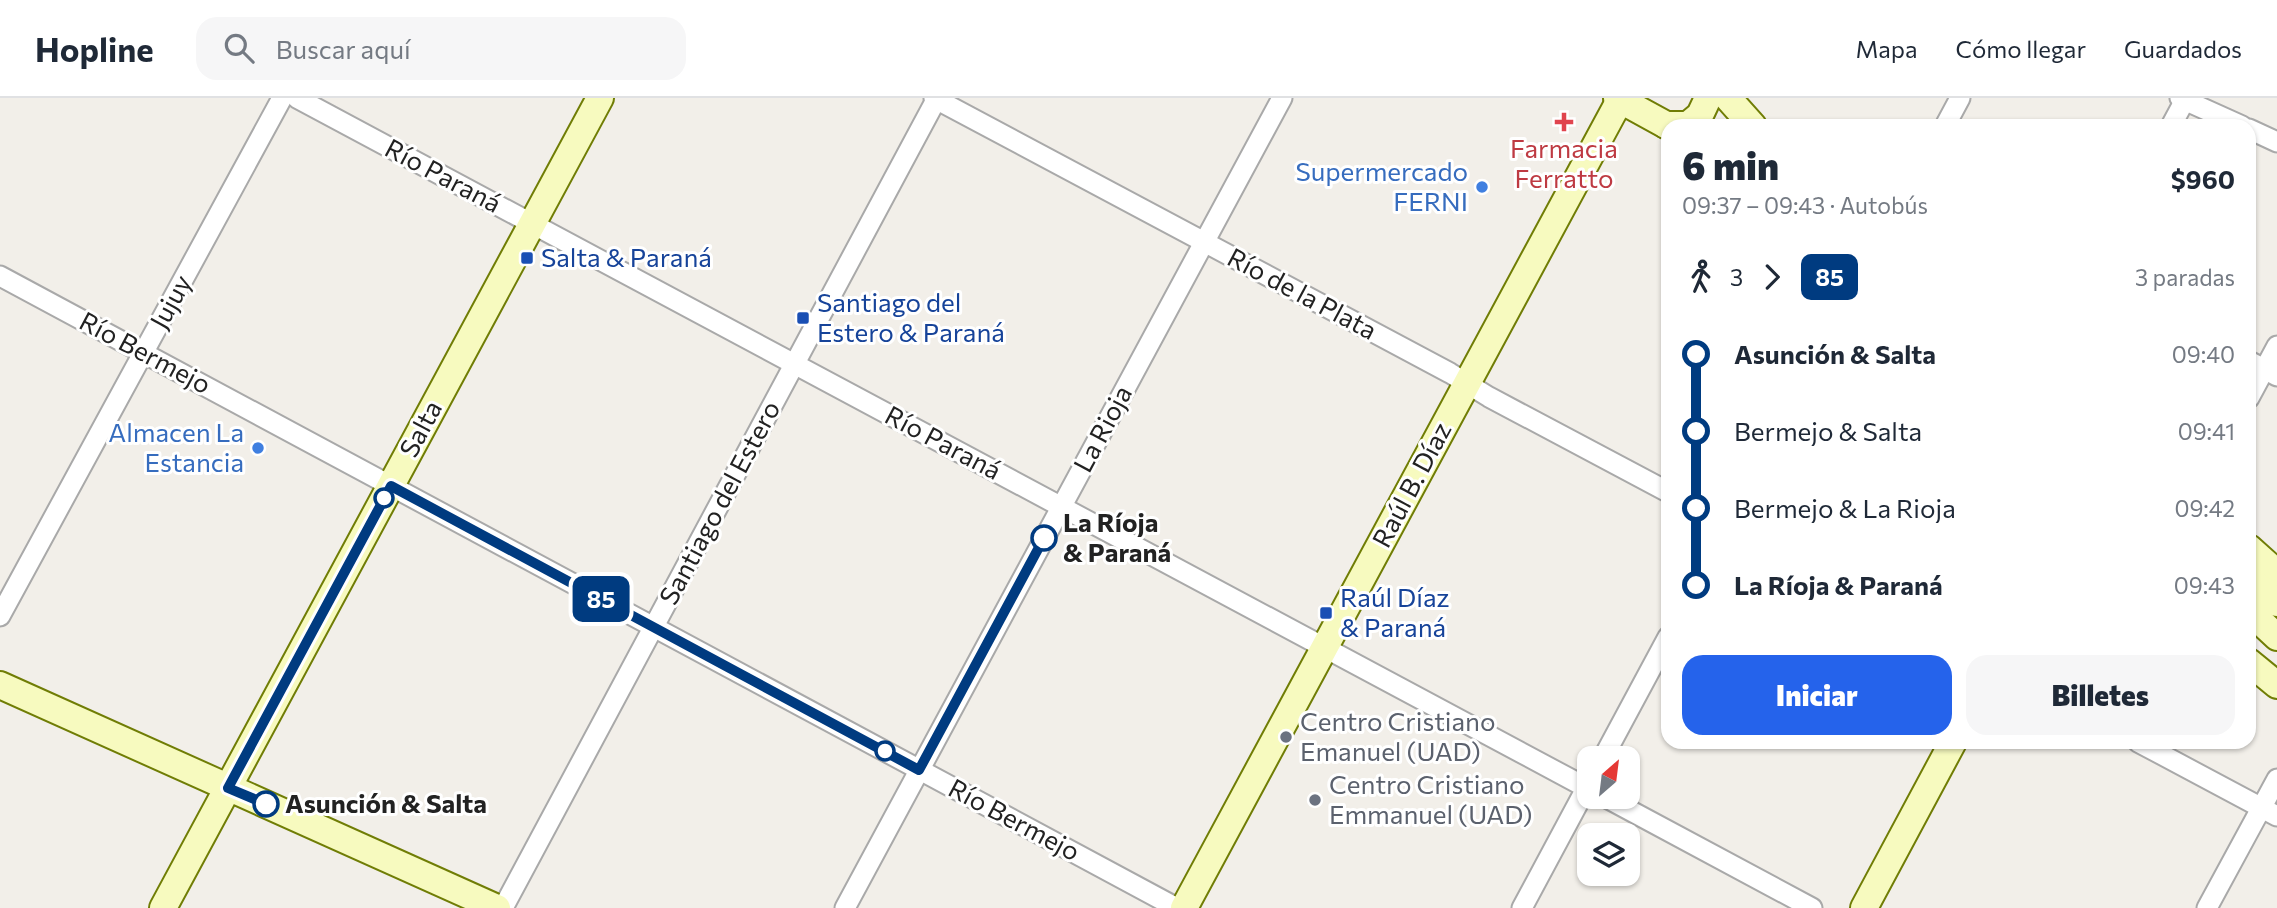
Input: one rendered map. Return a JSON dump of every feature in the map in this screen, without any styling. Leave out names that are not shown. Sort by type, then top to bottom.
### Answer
[{"type":"street","name":"Jujuy","points":[[0,616],[282,98]]},
{"type":"street","name":"Río Paraná","points":[[298,98],[1577,781]]},
{"type":"street","name":"Salta","points":[[163,908],[600,98]]},
{"type":"street","name":"Río de la Plata","points":[[936,98],[1661,488]]},
{"type":"street","name":"Santiago del Estero","points":[[503,908],[936,98]]},
{"type":"street","name":"La Rioja","points":[[845,908],[1282,98]]},
{"type":"street","points":[[1695,119],[1708,98]]},
{"type":"street","points":[[1949,119],[1960,98]]},
{"type":"street","points":[[1619,99],[1661,123]]},
{"type":"street","name":"Raúl B. Díaz","points":[[1184,908],[1619,99]]},
{"type":"street","points":[[2174,119],[2184,99],[2227,119]]},
{"type":"street","points":[[2256,132],[2277,142]]},
{"type":"street","name":"Río Bermejo","points":[[0,276],[1177,908]]},
{"type":"street","points":[[2263,368],[2277,346]]},
{"type":"street","points":[[2256,554],[2277,573]]},
{"type":"street","points":[[2256,584],[2277,603]]},
{"type":"street","points":[[2256,618],[2277,637]]},
{"type":"street","points":[[1609,746],[1661,650]]},
{"type":"street","points":[[2256,668],[2277,685]]},
{"type":"street","points":[[0,685],[497,908]]},
{"type":"street","points":[[1864,908],[1949,749]]},
{"type":"street","points":[[2151,749],[2269,812]]},
{"type":"street","points":[[2207,908],[2269,812],[2277,779]]},
{"type":"street","points":[[1522,908],[1580,809]]},
{"type":"street","name":"Río Paraná","points":[[1629,809],[1812,908]]},
{"type":"bus line","name":"85","points":[[266,804],[228,788],[391,486],[919,770],[1044,538]]},
{"type":"place","name":"Farmacia Ferratto","points":[[1564,122]]},
{"type":"place","name":"Supermercado FERNI","points":[[1482,187]]},
{"type":"place","name":"Salta & Paraná","points":[[527,258]]},
{"type":"place","name":"Santiago del Estero & Paraná","points":[[803,318]]},
{"type":"place","name":"Almacen La Estancia","points":[[258,448]]},
{"type":"place","name":"La Ríoja & Paraná","points":[[1044,538]]},
{"type":"place","name":"Raúl Díaz & Paraná","points":[[1326,613]]},
{"type":"place","name":"Centro Cristiano Emanuel (UAD)","points":[[1286,737]]},
{"type":"place","name":"Centro Cristiano Emmanuel (UAD)","points":[[1315,800]]},
{"type":"place","name":"Asunción & Salta","points":[[266,804]]}]
